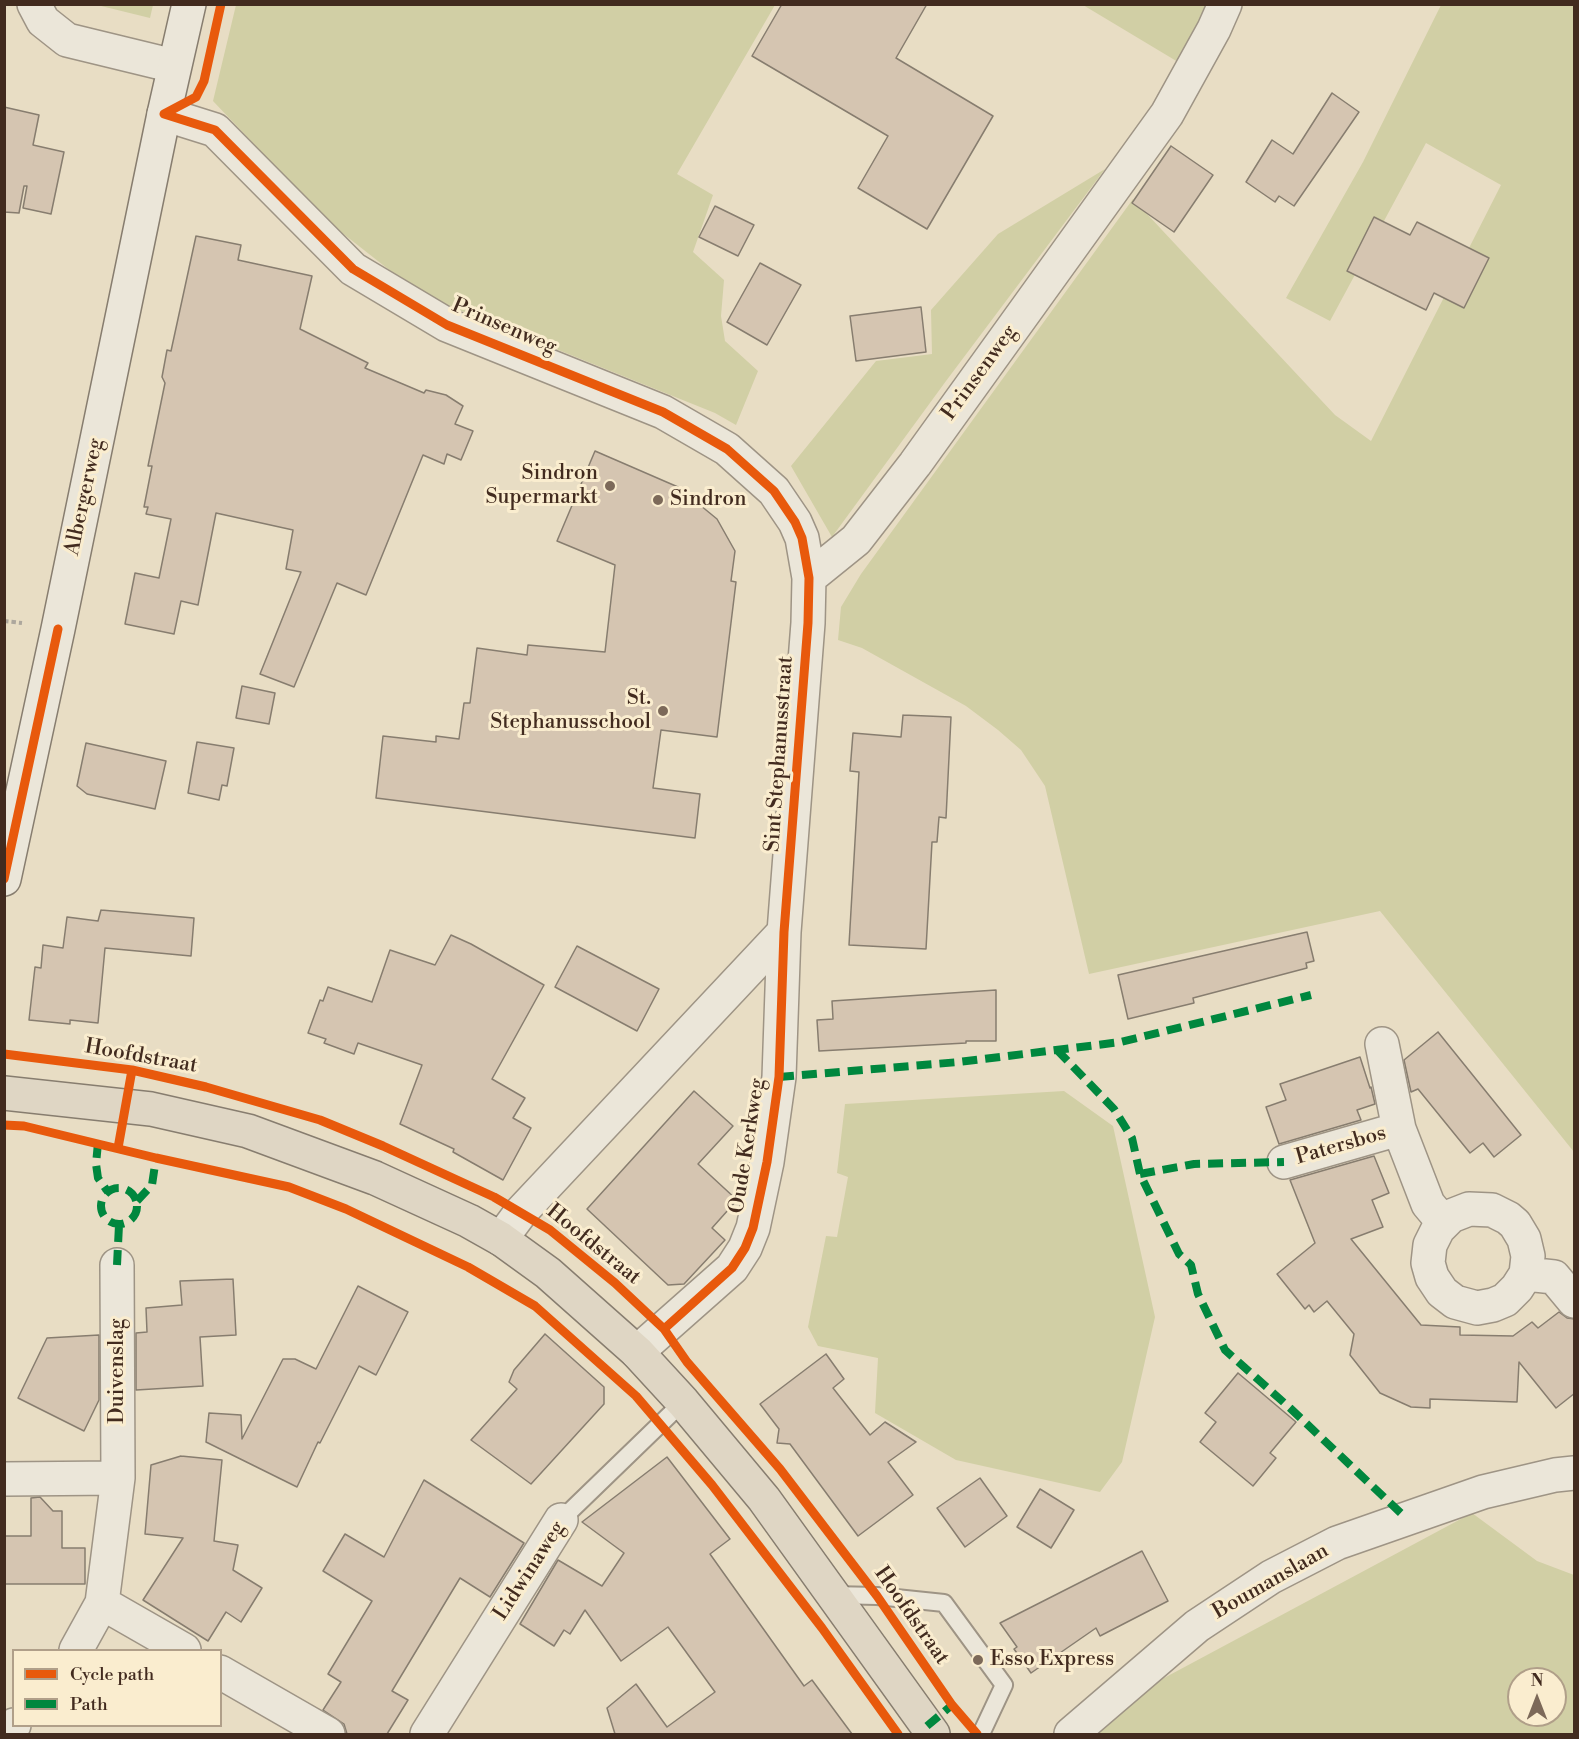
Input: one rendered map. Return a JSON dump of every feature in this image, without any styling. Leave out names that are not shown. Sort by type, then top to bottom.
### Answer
[{"type":"main road","points":[[4,1093],[151,1109],[248,1131],[375,1178],[469,1221],[501,1239],[548,1273],[637,1352],[683,1402],[764,1499],[925,1732]]},
{"type":"street","points":[[34,4],[43,21],[67,40],[174,66]]},
{"type":"street","name":"Albergerweg","points":[[4,879],[174,66],[189,4]]},
{"type":"street","name":"Prinsenweg","points":[[164,114],[215,130],[353,269],[447,325],[663,412],[727,449],[774,491],[795,522],[802,538],[809,578],[856,540],[915,464],[1167,114],[1214,29],[1225,4]]},
{"type":"street","name":"Sint Stephanusstraat","points":[[784,932],[808,623],[809,578]]},
{"type":"street","points":[[501,1239],[521,1212],[784,932]]},
{"type":"street","name":"Oude Kerkweg","points":[[637,1352],[732,1268],[745,1248],[753,1228],[767,1162],[779,1077],[784,932]]},
{"type":"street","name":"Patersbos","points":[[1382,1044],[1398,1129],[1428,1204],[1444,1223]]},
{"type":"street","name":"Patersbos","points":[[1284,1162],[1398,1129]]},
{"type":"street","points":[[1469,1209],[1492,1210],[1515,1224],[1524,1239],[1528,1256],[1526,1274],[1505,1300],[1477,1308],[1455,1302],[1442,1292],[1432,1278],[1428,1263],[1430,1245],[1438,1229],[1444,1223],[1451,1216],[1469,1209]]},
{"type":"street","name":"Duivenslag","points":[[77,1649],[102,1603],[118,1478],[117,1265]]},
{"type":"street","points":[[1526,1274],[1554,1278],[1575,1301]]},
{"type":"street","name":"Boumanslaan","points":[[1071,1734],[1197,1626],[1271,1577],[1337,1543],[1438,1507],[1483,1492],[1555,1475],[1575,1473]]},
{"type":"street","points":[[4,1479],[118,1478]]},
{"type":"street","name":"Lidwinaweg","points":[[427,1734],[561,1520]]},
{"type":"street","points":[[102,1603],[182,1649]]},
{"type":"street","points":[[222,1672],[328,1734]]},
{"type":"lane","name":"Lidwinaweg","points":[[561,1520],[683,1402]]},
{"type":"lane","points":[[832,1595],[877,1596],[944,1603],[1004,1685],[981,1734]]},
{"type":"shaded area","points":[[97,5],[153,5],[150,18]]},
{"type":"shaded area","points":[[236,5],[775,5],[677,174],[713,195],[693,252],[724,280],[721,316],[725,341],[758,371],[736,425],[715,413],[449,306],[397,276],[327,221],[213,101]]},
{"type":"shaded area","points":[[1083,5],[1209,5],[1178,62]]},
{"type":"shaded area","points":[[1441,5],[1574,5],[1574,1152],[1380,911],[1089,974],[1045,786],[1021,750],[966,706],[862,648],[838,640],[841,607],[861,574],[1133,199],[1335,415],[1371,441],[1501,185],[1426,143],[1330,321],[1286,298],[1363,162]]},
{"type":"shaded area","points":[[1105,169],[832,537],[791,466],[876,361],[932,354],[931,310],[998,234]]},
{"type":"shaded area","points":[[1064,1091],[1113,1126],[1155,1317],[1122,1462],[1100,1492],[956,1460],[875,1413],[878,1358],[818,1346],[808,1327],[826,1236],[837,1237],[848,1177],[837,1173],[845,1104]]},
{"type":"shaded area","points":[[1472,1513],[1537,1561],[1574,1575],[1574,1734],[1089,1734],[1123,1700]]},
{"type":"building","points":[[782,4],[927,4],[896,58],[993,116],[927,229],[858,188],[888,136],[752,56]]},
{"type":"building","points":[[1332,93],[1359,112],[1294,206],[1279,196],[1275,202],[1246,182],[1272,140],[1293,154]]},
{"type":"building","points":[[4,107],[39,115],[33,145],[64,152],[51,214],[23,208],[27,186],[24,186],[19,213],[4,212]]},
{"type":"building","points":[[1171,146],[1213,175],[1174,232],[1132,203]]},
{"type":"building","points":[[715,206],[754,225],[738,256],[699,237]]},
{"type":"building","points":[[1374,217],[1410,235],[1417,222],[1489,258],[1464,308],[1434,293],[1426,310],[1347,271]]},
{"type":"building","points":[[196,236],[241,245],[238,260],[312,276],[300,329],[368,363],[365,368],[424,393],[426,390],[446,395],[463,406],[455,424],[473,431],[461,460],[447,454],[444,464],[423,455],[366,595],[337,583],[294,687],[260,674],[301,572],[286,569],[293,530],[216,513],[198,605],[181,601],[174,634],[125,624],[135,573],[159,578],[171,519],[146,514],[148,507],[144,507],[152,466],[148,466],[165,383],[162,377],[167,350],[171,351]]},
{"type":"building","points":[[760,263],[801,285],[767,345],[727,322]]},
{"type":"building","points":[[921,307],[926,352],[856,361],[850,316]]},
{"type":"building","points":[[595,451],[678,487],[717,519],[735,551],[731,581],[736,582],[717,737],[661,730],[653,788],[700,794],[695,838],[376,798],[383,736],[436,742],[436,736],[459,739],[464,703],[470,703],[477,648],[527,655],[528,645],[605,652],[615,565],[557,541]]},
{"type":"building","points":[[242,686],[275,693],[269,724],[236,718]]},
{"type":"building","points":[[903,715],[951,717],[946,818],[939,817],[937,842],[932,842],[926,949],[849,945],[859,772],[850,771],[853,733],[901,737]]},
{"type":"building","points":[[197,742],[234,748],[227,786],[222,785],[219,800],[188,793]]},
{"type":"building","points":[[86,743],[166,761],[155,809],[87,794],[77,786]]},
{"type":"building","points":[[101,910],[194,918],[191,956],[105,948],[98,1023],[70,1020],[70,1024],[29,1020],[35,967],[41,968],[43,945],[63,948],[67,917],[98,921]]},
{"type":"building","points":[[1307,932],[1314,961],[1306,963],[1307,968],[1193,998],[1194,1003],[1128,1019],[1118,975]]},
{"type":"building","points":[[451,935],[544,985],[492,1079],[525,1098],[513,1118],[531,1128],[503,1180],[453,1152],[454,1149],[400,1124],[422,1065],[358,1043],[354,1054],[324,1043],[326,1039],[308,1033],[320,1000],[323,1001],[328,987],[372,1002],[390,950],[435,965]]},
{"type":"building","points":[[577,946],[659,989],[637,1031],[555,987]]},
{"type":"building","points":[[996,990],[996,1041],[819,1051],[817,1020],[833,1019],[832,1001]]},
{"type":"building","points":[[1438,1032],[1521,1135],[1494,1157],[1483,1143],[1470,1153],[1418,1089],[1411,1092],[1404,1060]]},
{"type":"building","points":[[1360,1057],[1375,1104],[1357,1110],[1361,1120],[1279,1144],[1266,1107],[1286,1100],[1280,1084]]},
{"type":"building","points":[[694,1091],[733,1126],[698,1164],[737,1200],[712,1228],[725,1240],[684,1284],[668,1285],[587,1209]]},
{"type":"building","points":[[1374,1156],[1389,1193],[1372,1200],[1383,1227],[1351,1239],[1421,1325],[1460,1327],[1460,1335],[1513,1336],[1532,1322],[1538,1328],[1559,1312],[1567,1318],[1575,1319],[1575,1393],[1556,1408],[1519,1362],[1517,1402],[1430,1399],[1430,1408],[1411,1407],[1380,1393],[1350,1355],[1354,1334],[1327,1301],[1314,1312],[1309,1305],[1305,1309],[1277,1274],[1315,1243],[1290,1180]]},
{"type":"building","points":[[233,1279],[236,1335],[200,1337],[203,1386],[136,1390],[136,1333],[147,1332],[146,1308],[182,1305],[180,1281]]},
{"type":"building","points":[[358,1286],[408,1312],[376,1375],[359,1366],[320,1443],[318,1442],[297,1487],[206,1442],[209,1413],[241,1415],[242,1439],[283,1359],[295,1359],[316,1369]]},
{"type":"building","points":[[545,1334],[604,1387],[604,1404],[531,1484],[471,1440],[517,1389],[509,1382],[514,1370]]},
{"type":"building","points":[[99,1335],[99,1400],[84,1431],[18,1398],[47,1338]]},
{"type":"building","points":[[826,1354],[844,1379],[833,1388],[870,1435],[885,1422],[916,1442],[888,1462],[913,1495],[858,1536],[790,1444],[777,1443],[779,1429],[760,1404]]},
{"type":"building","points":[[1238,1373],[1296,1422],[1270,1453],[1276,1458],[1253,1486],[1200,1442],[1216,1422],[1205,1413]]},
{"type":"building","points":[[181,1456],[222,1460],[214,1541],[238,1545],[233,1570],[262,1588],[241,1622],[226,1612],[208,1641],[143,1600],[183,1538],[145,1534],[151,1465]]},
{"type":"building","points":[[667,1457],[730,1539],[710,1554],[804,1686],[812,1680],[852,1734],[615,1734],[607,1708],[636,1684],[667,1727],[715,1692],[668,1627],[621,1661],[585,1610],[570,1634],[564,1630],[554,1646],[520,1624],[558,1560],[602,1586],[624,1553],[582,1522]]},
{"type":"building","points":[[980,1478],[1007,1516],[965,1547],[937,1508]]},
{"type":"building","points":[[424,1480],[524,1543],[490,1597],[460,1578],[392,1691],[408,1700],[387,1734],[347,1734],[344,1724],[323,1710],[341,1682],[328,1674],[372,1601],[323,1571],[345,1534],[384,1557]]},
{"type":"building","points":[[1040,1489],[1074,1510],[1051,1548],[1017,1527]]},
{"type":"building","points":[[40,1497],[53,1511],[62,1511],[62,1548],[85,1548],[85,1584],[4,1584],[4,1536],[31,1536],[31,1498]]},
{"type":"building","points":[[1142,1551],[1168,1601],[1100,1636],[1096,1628],[1031,1673],[1014,1649],[1017,1647],[1000,1623]]},
{"type":"marked path","points":[[779,1077],[959,1062],[1121,1042],[1311,995]]},
{"type":"marked path","points":[[1057,1050],[1114,1109],[1132,1138],[1140,1174],[1179,1254],[1191,1265],[1198,1294],[1225,1350],[1406,1518]]},
{"type":"marked path","points":[[98,1143],[96,1164],[98,1178],[108,1192]]},
{"type":"marked path","points":[[137,1201],[152,1185],[156,1158]]},
{"type":"marked path","points":[[1140,1174],[1194,1164],[1284,1162]]},
{"type":"marked path","points":[[119,1188],[132,1193],[137,1206],[132,1219],[119,1224],[106,1219],[101,1206],[106,1193],[119,1188]]},
{"type":"marked path","points":[[117,1265],[119,1225]]},
{"type":"marked path","points":[[927,1726],[952,1705]]},
{"type":"cycle path","points":[[164,114],[196,97],[204,81],[221,4]]},
{"type":"cycle path","points":[[164,114],[215,130],[353,269],[447,325],[663,412],[727,449],[774,491],[795,522],[802,538],[809,578],[808,623],[784,932],[779,1077],[767,1162],[753,1228],[745,1248],[732,1268],[664,1329]]},
{"type":"cycle path","points":[[4,879],[58,629]]},
{"type":"cycle path","name":"Hoofdstraat","points":[[4,1054],[132,1070],[206,1087],[320,1120],[494,1197],[550,1230],[615,1283],[664,1329],[687,1362],[780,1469],[877,1596],[952,1705],[977,1734]]},
{"type":"cycle path","name":"Hoofdstraat","points":[[118,1148],[132,1070]]},
{"type":"cycle path","points":[[4,1125],[24,1126],[289,1187],[346,1209],[468,1267],[535,1306],[636,1396],[712,1485],[822,1628],[898,1734]]},
{"type":"place","name":"Sindron Supermarkt","points":[[610,486]]},
{"type":"place","name":"Sindron","points":[[658,500]]},
{"type":"place","name":"St. Stephanusschool","points":[[663,711]]},
{"type":"place","name":"Esso Express","points":[[978,1660]]}]
